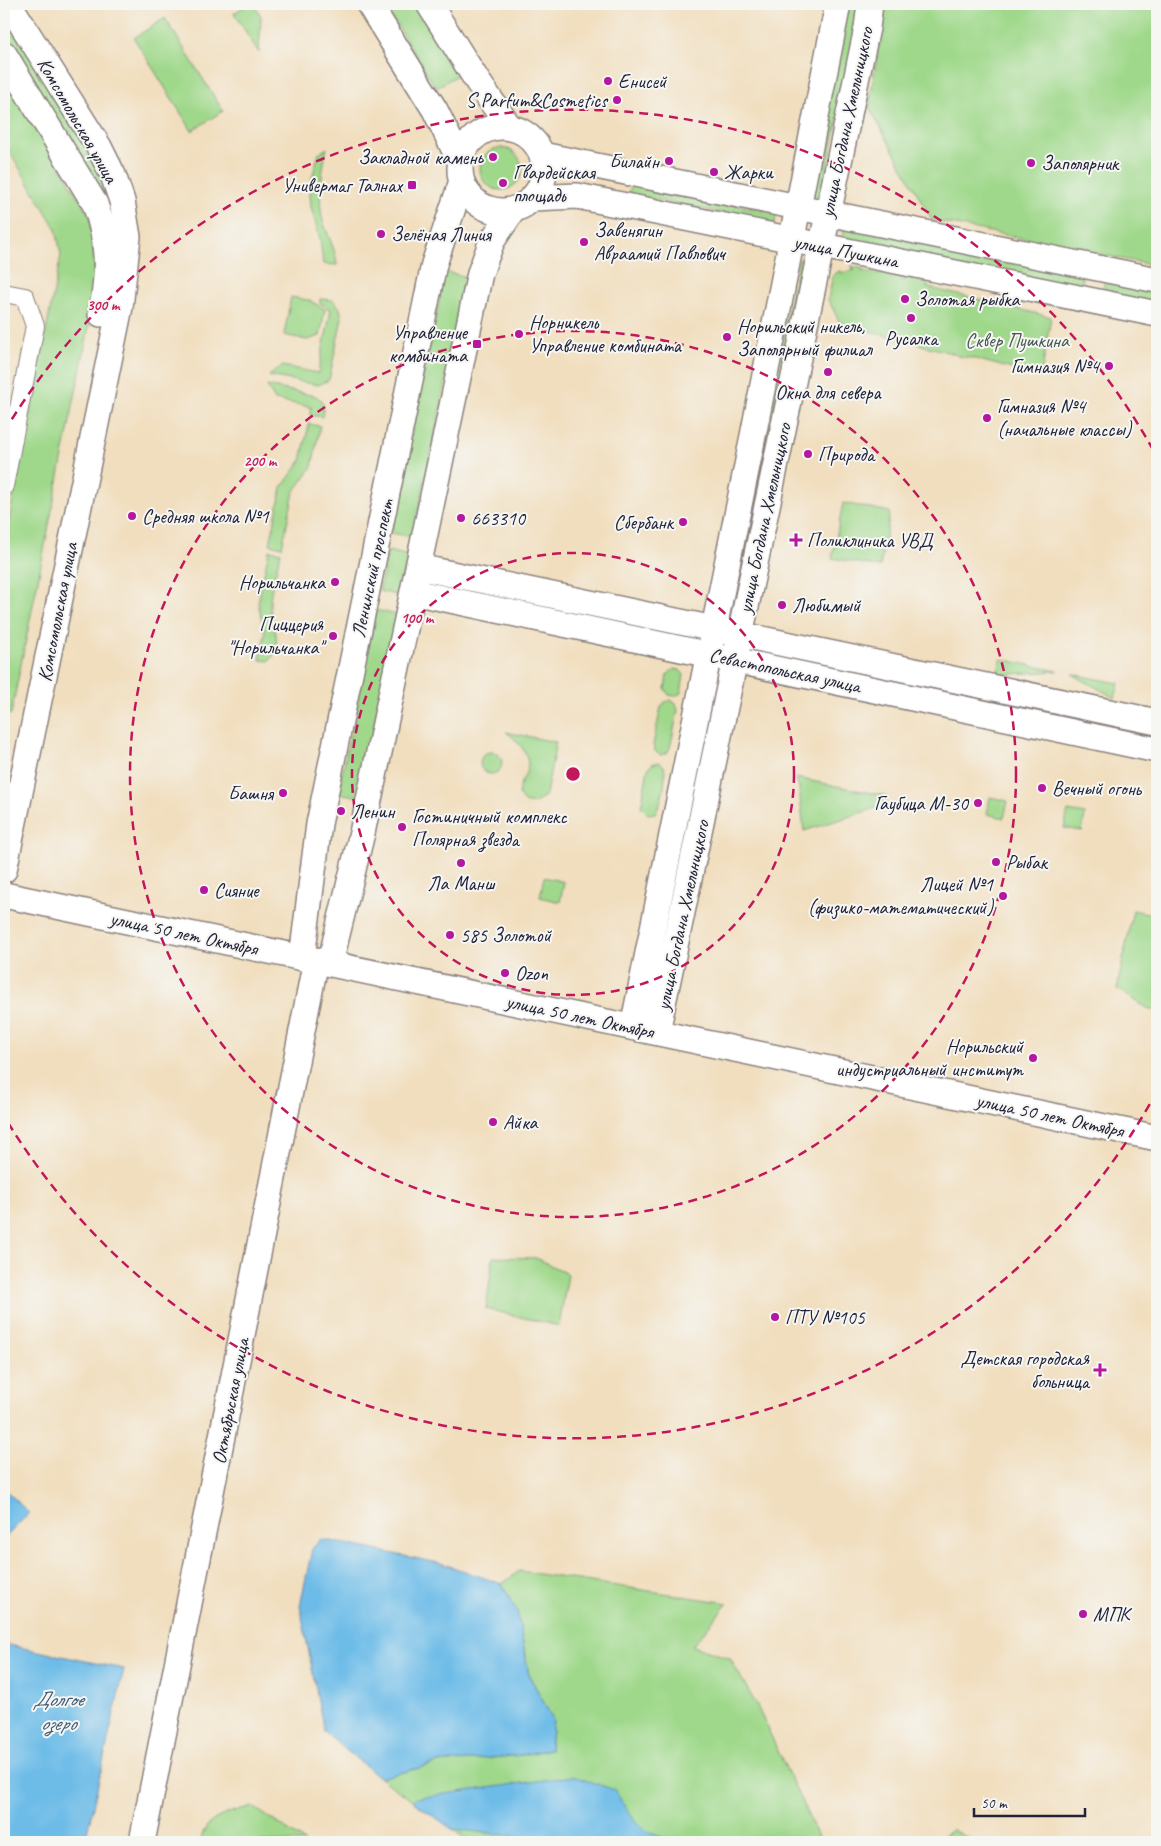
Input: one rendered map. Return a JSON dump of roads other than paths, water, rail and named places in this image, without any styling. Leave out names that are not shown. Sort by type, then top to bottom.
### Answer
[{"type":"street","name":"Комсомольская улица","points":[[9,4],[99,148],[113,175],[126,219],[126,262],[120,307],[88,419]]},
{"type":"street","points":[[369,4],[435,110],[470,198],[482,207],[497,212],[523,204]]},
{"type":"street","points":[[429,4],[478,82],[510,128]]},
{"type":"street","name":"улица Богдана Хмельницкого","points":[[633,1027],[838,4]]},
{"type":"street","name":"улица Богдана Хмельницкого","points":[[657,1032],[870,4]]},
{"type":"street","name":"Комсомольская улица","points":[[4,54],[83,181],[104,229],[106,284],[88,419],[9,801],[4,870]]},
{"type":"street","points":[[316,960],[362,833],[480,274],[492,241],[543,178],[542,156],[529,137],[510,128],[494,128],[479,134],[466,145],[461,172]]},
{"type":"street","name":"улица Пушкина","points":[[542,156],[1157,280]]},
{"type":"street","name":"Ленинский проспект","points":[[316,960],[319,824],[434,264],[461,172]]},
{"type":"street","name":"улица Пушкина","points":[[523,204],[577,196],[1157,314]]},
{"type":"street","points":[[4,293],[25,297],[34,326],[4,486]]},
{"type":"street","name":"Севастопольская улица","points":[[418,567],[1157,722]]},
{"type":"street","name":"Севастопольская улица","points":[[413,592],[1157,750]]},
{"type":"street","points":[[997,716],[1002,689]]},
{"type":"street","points":[[1112,740],[1118,714]]},
{"type":"street","name":"улица 50 лет Октября","points":[[4,895],[1157,1138]]},
{"type":"street","name":"Октябрьская улица","points":[[142,1842],[316,960]]},
{"type":"water","points":[[4,1488],[29,1513],[4,1539]]},
{"type":"water","points":[[321,1539],[444,1564],[502,1584],[517,1611],[529,1675],[553,1720],[550,1749],[522,1755],[438,1763],[380,1778],[324,1732],[300,1606],[312,1549]]},
{"type":"water","name":"Долгое озеро","points":[[4,1644],[124,1669],[85,1842],[4,1842]]},
{"type":"water","points":[[573,1776],[615,1790],[634,1819],[641,1826],[658,1836],[669,1839],[722,1842],[568,1842],[452,1829],[412,1801],[416,1798]]},
{"type":"place","name":"Енисей","points":[[608,81]]},
{"type":"place","name":"S Parfum&Cosmetics","points":[[617,100]]},
{"type":"place","name":"Закладной камень","points":[[493,157]]},
{"type":"place","name":"Билайн","points":[[669,161]]},
{"type":"place","name":"Заполярник","points":[[1031,163]]},
{"type":"place","name":"Жарки","points":[[714,172]]},
{"type":"place","name":"Гвардейская площадь","points":[[503,183]]},
{"type":"place","name":"Универмаг Талнах","points":[[412,185]]},
{"type":"place","name":"Зелёная Линия","points":[[381,234]]},
{"type":"place","name":"Завенягин Авраамий Павлович","points":[[584,242]]},
{"type":"place","name":"Золотая рыбка","points":[[905,299]]},
{"type":"place","name":"Русалка","points":[[911,318]]},
{"type":"place","name":"Норникель Управление комбината","points":[[519,334]]},
{"type":"place","name":"Норильский никель, Заполярный филиал","points":[[727,337]]},
{"type":"place","name":"Управление комбината","points":[[477,344]]},
{"type":"place","name":"Гимназия №4","points":[[1109,366]]},
{"type":"place","name":"Окна для севера","points":[[828,372]]},
{"type":"place","name":"Гимназия №4 (начальные классы)","points":[[987,418]]},
{"type":"place","name":"Природа","points":[[808,454]]},
{"type":"place","name":"Средняя школа №1","points":[[132,516]]},
{"type":"place","name":"663310","points":[[461,518]]},
{"type":"place","name":"Сбербанк","points":[[683,522]]},
{"type":"place","name":"Поликлиника УВД","points":[[796,540]]},
{"type":"place","name":"Норильчанка","points":[[335,582]]},
{"type":"place","name":"Любимый","points":[[782,605]]},
{"type":"place","name":"Пиццерия \"Норильчанка\"","points":[[333,636]]},
{"type":"place","name":"Вечный огонь","points":[[1042,788]]},
{"type":"place","name":"Башня","points":[[283,793]]},
{"type":"place","name":"Гаубица М-30","points":[[978,803]]},
{"type":"place","name":"Ленин","points":[[341,811]]},
{"type":"place","name":"Гостиничный комплекс Полярная звезда","points":[[402,827]]},
{"type":"place","name":"Рыбак","points":[[996,862]]},
{"type":"place","name":"Ла Манш","points":[[461,863]]},
{"type":"place","name":"Сияние","points":[[204,890]]},
{"type":"place","name":"Лицей №1 (физико-математический)","points":[[1003,896]]},
{"type":"place","name":"585 Золотой","points":[[450,935]]},
{"type":"place","name":"Ozon","points":[[505,973]]},
{"type":"place","name":"Норильский индустриальный институт","points":[[1033,1058]]},
{"type":"place","name":"Айка","points":[[493,1122]]},
{"type":"place","name":"ПТУ №105","points":[[775,1317]]},
{"type":"place","name":"Детская городская больница","points":[[1100,1370]]},
{"type":"place","name":"МПК","points":[[1083,1614]]},
{"type":"park label","name":"Сквер Пушкина","points":[[1017,340]]}]
